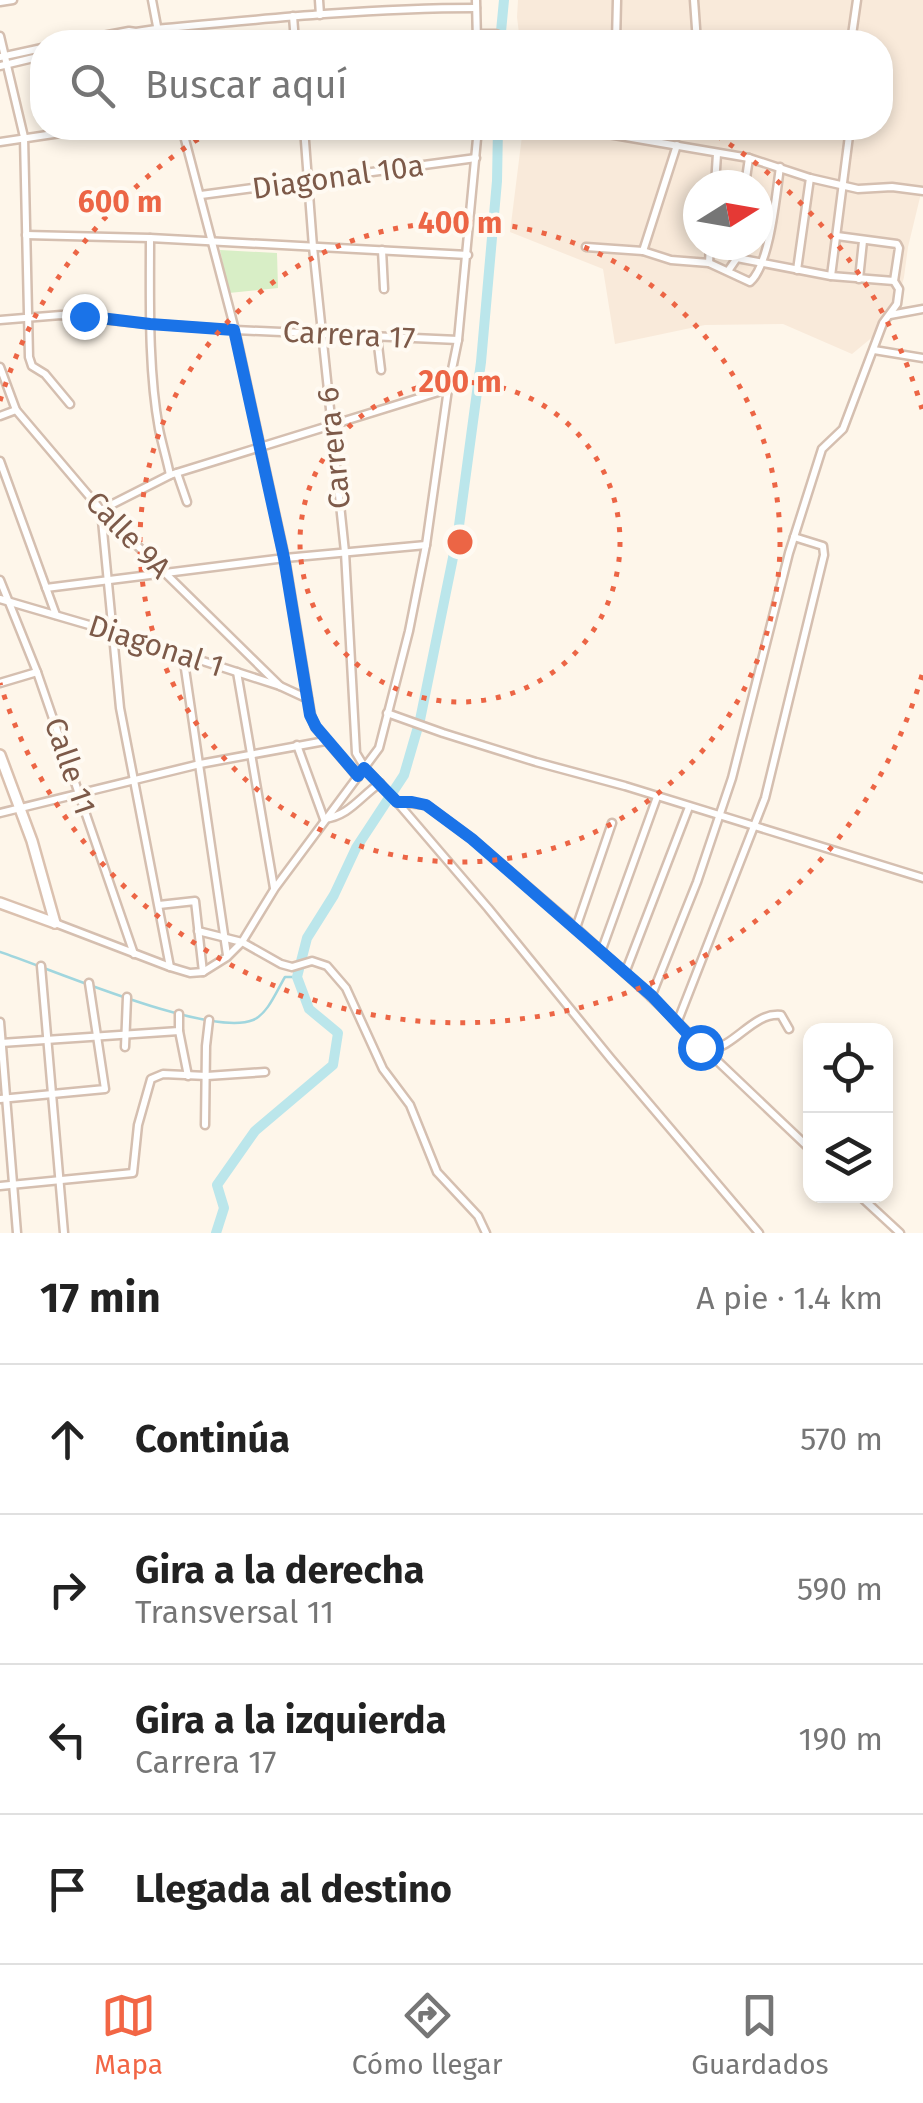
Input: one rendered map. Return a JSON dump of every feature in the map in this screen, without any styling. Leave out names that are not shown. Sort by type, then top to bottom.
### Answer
[{"type":"street","points":[[0,2],[13,0]]},
{"type":"street","points":[[152,0],[156,28]]},
{"type":"street","points":[[319,0],[320,15]]},
{"type":"street","points":[[616,30],[617,0]]},
{"type":"street","points":[[694,0],[696,30]]},
{"type":"street","points":[[852,30],[856,0]]},
{"type":"street","points":[[146,30],[423,4],[476,4],[477,30]]},
{"type":"street","points":[[292,16],[294,30]]},
{"type":"street","points":[[0,36],[24,137],[29,357],[32,366],[45,374],[70,404]]},
{"type":"street","points":[[3,61],[30,52]]},
{"type":"street","points":[[3,61],[30,58]]},
{"type":"street","points":[[0,142],[30,136]]},
{"type":"street","points":[[185,140],[234,330],[284,558],[310,715],[326,741],[358,776]]},
{"type":"street","name":"Carrera 6","points":[[305,140],[312,247],[344,552],[356,753],[364,768]]},
{"type":"street","points":[[0,903],[170,967],[203,972],[242,942],[274,888],[378,748],[409,631],[426,545],[458,340],[477,140]]},
{"type":"street","points":[[654,140],[748,158],[844,186],[923,192]]},
{"type":"street","points":[[831,276],[849,140]]},
{"type":"street","points":[[643,251],[678,145]]},
{"type":"street","points":[[716,170],[718,154]]},
{"type":"street","name":"Diagonal 10a","points":[[201,195],[476,158]]},
{"type":"street","points":[[747,170],[748,158]]},
{"type":"street","points":[[586,247],[643,251],[672,260],[709,263],[750,282],[764,262],[780,167]]},
{"type":"street","points":[[796,270],[810,178]]},
{"type":"street","points":[[26,235],[468,255]]},
{"type":"street","points":[[652,996],[720,816],[794,537],[822,449],[844,430],[883,323],[897,304],[897,244],[837,236]]},
{"type":"street","points":[[150,238],[150,324],[158,426],[187,502]]},
{"type":"street","points":[[859,279],[863,241]]},
{"type":"street","points":[[382,250],[384,289]]},
{"type":"street","points":[[728,272],[735,260]]},
{"type":"street","points":[[750,260],[831,276],[894,281]]},
{"type":"street","points":[[888,316],[923,309]]},
{"type":"street","name":"Carrera 17","points":[[0,320],[61,314],[234,330],[458,340]]},
{"type":"street","points":[[377,337],[381,370]]},
{"type":"street","points":[[874,350],[923,358]]},
{"type":"street","name":"Calle 9A","points":[[0,367],[16,410],[101,510],[280,686]]},
{"type":"street","name":"Carrera 17","points":[[101,510],[174,474],[448,389]]},
{"type":"street","points":[[0,416],[16,410]]},
{"type":"street","points":[[0,461],[56,615]]},
{"type":"street","points":[[101,510],[120,708],[170,967]]},
{"type":"street","points":[[677,1022],[765,798],[824,555],[823,546],[794,537]]},
{"type":"street","points":[[46,588],[284,558],[426,545]]},
{"type":"street","name":"Calle 11","points":[[0,580],[4,600],[38,672],[134,954]]},
{"type":"street","name":"Diagonal 1","points":[[4,600],[280,686],[309,700]]},
{"type":"street","points":[[183,655],[227,956]]},
{"type":"street","points":[[0,683],[38,672]]},
{"type":"street","points":[[237,672],[274,888]]},
{"type":"street","points":[[387,712],[442,733],[923,878]]},
{"type":"street","points":[[0,813],[200,764],[326,741]]},
{"type":"street","points":[[297,745],[324,819]]},
{"type":"street","points":[[0,755],[17,808]]},
{"type":"street","points":[[364,768],[397,802],[759,1233]]},
{"type":"street","points":[[0,772],[32,841],[55,923]]},
{"type":"street","points":[[324,819],[350,811],[380,783]]},
{"type":"street","points":[[601,952],[657,796]]},
{"type":"street","points":[[397,802],[426,805],[472,839],[652,996],[803,1142]]},
{"type":"street","points":[[624,973],[689,807]]},
{"type":"street","points":[[576,928],[612,824]]},
{"type":"street","points":[[159,904],[195,901],[203,972]]},
{"type":"street","points":[[198,931],[242,942],[292,967],[320,962],[338,977],[383,1069],[410,1105],[437,1172],[478,1216],[486,1233]]},
{"type":"street","points":[[41,966],[64,1233]]},
{"type":"street","points":[[3,1099],[105,1088],[89,984]]},
{"type":"street","points":[[126,1047],[127,998]]},
{"type":"street","points":[[179,1014],[188,1076]]},
{"type":"street","points":[[707,1051],[730,1042],[752,1023],[775,1014],[782,1015],[788,1029]]},
{"type":"street","points":[[205,1125],[209,1020]]},
{"type":"street","points":[[0,1022],[3,1099],[17,1233]]},
{"type":"street","points":[[1,1043],[179,1030]]},
{"type":"street","points":[[0,1186],[133,1173],[138,1126],[152,1079],[162,1074],[265,1072]]},
{"type":"street","points":[[868,1203],[900,1233]]},
{"type":"shaded area","points":[[518,0],[923,0],[923,185],[892,321],[852,354],[783,324],[705,325],[615,344],[603,269],[510,232],[522,140],[893,140],[893,30],[519,30]]},
{"type":"green space","points":[[220,250],[277,253],[278,288],[229,293]]},
{"type":"waterway","points":[[501,30],[504,0]]},
{"type":"waterway","points":[[216,1233],[224,1208],[217,1185],[255,1131],[333,1065],[338,1033],[309,1009],[297,977],[307,938],[334,895],[356,848],[404,775],[420,720],[458,533],[481,362],[498,140]]},
{"type":"waterway","points":[[0,952],[167,1011],[232,1023],[258,1017],[285,977],[297,977]]},
{"type":"route","points":[[84,316],[234,330],[284,558],[310,715],[316,727],[358,776],[364,768],[397,802],[426,805],[472,839],[652,996],[700,1047]]}]
